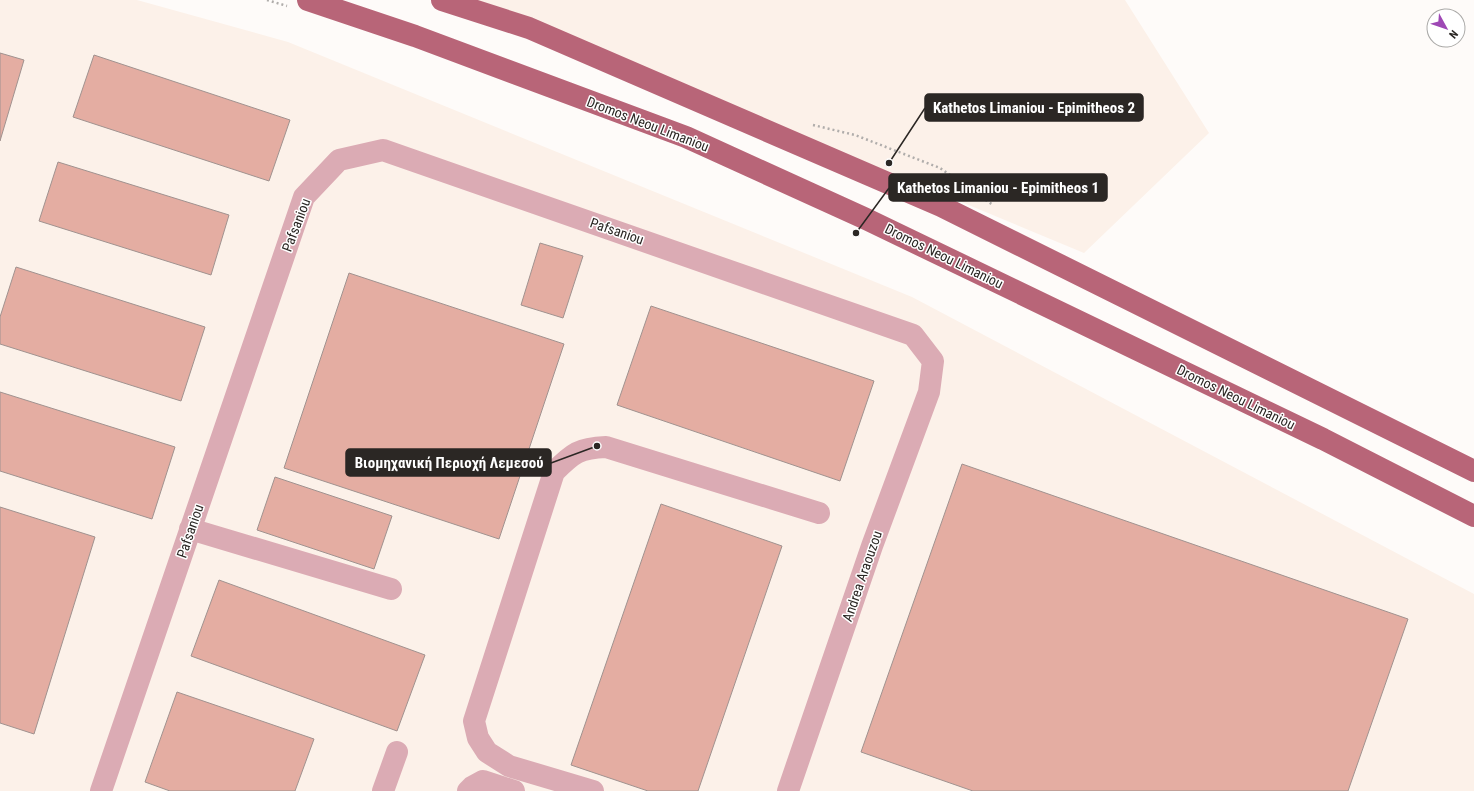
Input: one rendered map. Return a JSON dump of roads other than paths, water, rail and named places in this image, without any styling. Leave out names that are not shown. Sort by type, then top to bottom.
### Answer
[{"type":"main road","name":"Dromos Neou Limaniou","points":[[308,0],[415,36],[686,137],[900,235],[1323,439],[1474,516]]},
{"type":"main road","points":[[442,0],[529,28],[941,206],[1474,471]]},
{"type":"street","name":"Pafsaniou","points":[[101,791],[304,197],[339,160],[383,150],[913,335],[933,361]]},
{"type":"street","name":"Andrea Araouzou","points":[[788,791],[872,546],[929,392],[933,361]]},
{"type":"street","points":[[593,791],[510,766],[487,752],[478,738],[474,721],[554,472],[568,458],[585,448],[606,447],[819,512]]},
{"type":"street","points":[[190,529],[391,589]]},
{"type":"street","points":[[383,791],[397,752]]},
{"type":"street","points":[[468,791],[483,781],[514,791]]},
{"type":"place","name":"Kathetos Limaniou - Epimitheos 2","points":[[889,163]]},
{"type":"place","name":"Kathetos Limaniou - Epimitheos 1","points":[[856,233]]},
{"type":"place","name":"Βιομηχανική Περιοχή Λεμεσού","points":[[597,446]]}]
